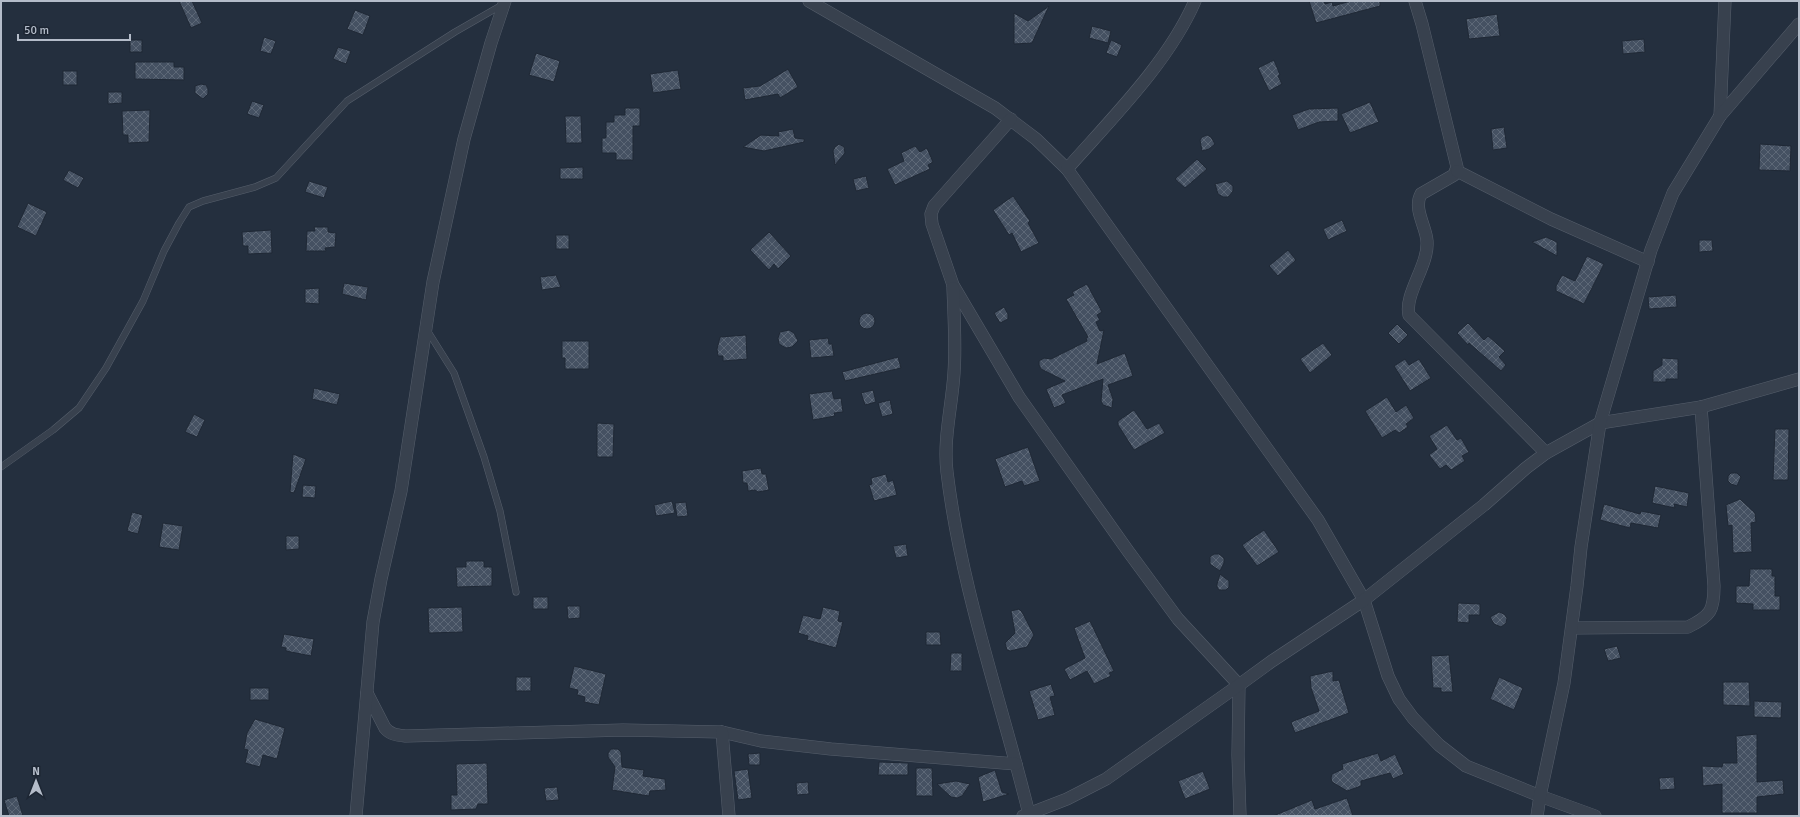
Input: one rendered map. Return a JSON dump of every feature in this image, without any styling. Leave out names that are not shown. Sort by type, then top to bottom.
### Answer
[{"type":"street","points":[[810,1],[946,79],[1011,119],[1036,139],[1067,169],[1318,520],[1364,600],[1388,676],[1399,699],[1413,718],[1439,745],[1466,766],[1594,816]]},
{"type":"street","points":[[1067,169],[1131,96],[1169,48],[1195,1]]},
{"type":"street","points":[[1415,1],[1422,24],[1457,170],[1454,175],[1421,194],[1418,199],[1417,205],[1425,229],[1427,252],[1408,305],[1409,315],[1546,453]]},
{"type":"street","points":[[1720,116],[1725,1]]},
{"type":"street","points":[[356,816],[373,622],[400,491],[433,282],[464,139],[489,49],[505,3]]},
{"type":"street","points":[[1537,816],[1564,683],[1581,548],[1600,423],[1648,262],[1673,193],[1720,116],[1799,24]]},
{"type":"street","points":[[1011,119],[934,206],[931,214],[932,224],[953,285],[1019,397],[1128,551],[1178,618],[1239,685],[1238,755],[1240,816]]},
{"type":"street","points":[[1457,170],[1551,219],[1648,262]]},
{"type":"street","points":[[953,285],[956,344],[948,432],[947,471],[959,550],[970,598],[1016,764],[1026,815],[1067,799],[1106,779],[1272,661],[1364,600],[1484,505],[1526,468],[1546,453],[1600,423],[1701,407],[1799,379]]},
{"type":"street","points":[[1572,628],[1688,627],[1704,618],[1712,610],[1714,603],[1714,586],[1701,407]]},
{"type":"street","points":[[367,693],[384,728],[392,734],[406,736],[623,730],[722,732],[762,741],[830,749],[1016,764]]},
{"type":"street","points":[[722,732],[729,816]]},
{"type":"lane","points":[[1,467],[52,430],[79,408],[106,368],[143,301],[164,251],[179,223],[190,207],[203,201],[255,187],[276,178],[348,100],[448,36],[505,3]]},
{"type":"lane","points":[[426,329],[454,373],[484,457],[500,511],[516,592]]},
{"type":"building","points":[[179,1],[192,1],[202,23],[191,28]]},
{"type":"building","points":[[1309,1],[1324,1],[1325,4],[1332,2],[1333,6],[1351,1],[1380,1],[1380,6],[1316,23]]},
{"type":"building","points":[[1049,6],[1032,43],[1014,44],[1014,13],[1028,21]]},
{"type":"building","points":[[355,10],[370,16],[363,35],[347,29]]},
{"type":"building","points":[[1497,14],[1500,36],[1469,39],[1466,19]]},
{"type":"building","points":[[1092,26],[1111,31],[1108,43],[1089,38]]},
{"type":"building","points":[[264,37],[276,41],[271,54],[260,51]]},
{"type":"building","points":[[1644,39],[1645,52],[1623,54],[1622,41]]},
{"type":"building","points":[[130,40],[142,40],[142,52],[130,52]]},
{"type":"building","points":[[1111,40],[1122,45],[1117,57],[1106,53]]},
{"type":"building","points":[[338,47],[351,51],[346,64],[333,59]]},
{"type":"building","points":[[536,53],[560,61],[554,82],[529,75]]},
{"type":"building","points":[[1274,60],[1280,75],[1278,76],[1282,84],[1269,91],[1258,68]]},
{"type":"building","points":[[135,62],[174,62],[174,67],[184,67],[184,80],[135,79]]},
{"type":"building","points":[[788,69],[798,87],[780,98],[778,94],[745,100],[743,88],[760,86]]},
{"type":"building","points":[[678,70],[681,89],[653,93],[650,74]]},
{"type":"building","points":[[63,71],[77,71],[77,85],[63,85]]},
{"type":"building","points":[[201,84],[206,85],[208,89],[208,94],[203,99],[195,93],[195,86]]},
{"type":"building","points":[[108,92],[122,92],[122,103],[108,104]]},
{"type":"building","points":[[252,101],[264,105],[259,118],[247,114]]},
{"type":"building","points":[[1370,102],[1379,122],[1350,133],[1341,114]]},
{"type":"building","points":[[625,108],[640,108],[640,126],[633,126],[633,160],[616,160],[616,153],[602,153],[602,138],[606,138],[606,122],[614,122],[614,115],[625,115]]},
{"type":"building","points":[[1338,108],[1338,121],[1319,122],[1298,130],[1292,115],[1309,109]]},
{"type":"building","points":[[150,110],[149,142],[128,143],[128,135],[123,135],[122,111]]},
{"type":"building","points":[[565,116],[581,116],[582,143],[566,143]]},
{"type":"building","points":[[1504,127],[1507,148],[1493,150],[1491,129]]},
{"type":"building","points":[[793,129],[795,138],[804,139],[804,142],[764,151],[743,147],[761,135],[779,136],[778,132]]},
{"type":"building","points":[[1207,135],[1211,137],[1215,144],[1209,149],[1202,151],[1200,140],[1202,137]]},
{"type":"building","points":[[839,144],[844,147],[845,153],[835,165],[833,151]]},
{"type":"building","points":[[1760,144],[1791,146],[1790,171],[1759,170]]},
{"type":"building","points":[[915,146],[920,152],[927,148],[933,162],[928,165],[930,169],[895,185],[887,169],[904,161],[901,153]]},
{"type":"building","points":[[1197,159],[1207,169],[1185,188],[1175,179]]},
{"type":"building","points":[[583,167],[583,179],[560,179],[560,168]]},
{"type":"building","points":[[69,170],[84,178],[78,188],[63,180]]},
{"type":"building","points":[[866,176],[869,188],[856,191],[853,179]]},
{"type":"building","points":[[309,181],[328,187],[324,198],[305,192]]},
{"type":"building","points":[[1227,181],[1233,186],[1233,191],[1228,197],[1223,197],[1218,194],[1215,184]]},
{"type":"building","points":[[1013,196],[1030,221],[1028,223],[1039,243],[1021,252],[1012,233],[1009,235],[993,210]]},
{"type":"building","points":[[28,203],[47,212],[36,236],[17,227]]},
{"type":"building","points":[[1342,220],[1347,231],[1328,240],[1323,229]]},
{"type":"building","points":[[314,227],[328,227],[328,232],[336,233],[335,247],[325,248],[326,251],[306,251],[307,231],[315,231]]},
{"type":"building","points":[[271,230],[272,253],[248,254],[248,246],[243,246],[242,232]]},
{"type":"building","points":[[769,232],[791,256],[778,269],[774,264],[769,270],[750,250]]},
{"type":"building","points":[[556,235],[569,235],[569,249],[556,249]]},
{"type":"building","points":[[1546,237],[1557,242],[1557,256],[1532,242]]},
{"type":"building","points":[[1699,240],[1712,240],[1713,251],[1699,252]]},
{"type":"building","points":[[1288,250],[1296,260],[1278,276],[1269,266]]},
{"type":"building","points":[[1587,256],[1604,264],[1584,304],[1556,291],[1556,286],[1562,275],[1575,281]]},
{"type":"building","points":[[556,275],[561,287],[542,290],[540,277]]},
{"type":"building","points":[[344,283],[368,287],[366,300],[342,294]]},
{"type":"building","points":[[1087,284],[1102,312],[1097,315],[1100,320],[1096,322],[1100,331],[1104,330],[1097,364],[1125,353],[1133,376],[1108,385],[1113,399],[1112,408],[1103,405],[1101,401],[1103,379],[1062,395],[1066,403],[1054,408],[1046,389],[1065,381],[1041,369],[1039,361],[1044,358],[1051,359],[1087,341],[1086,338],[1088,337],[1066,299],[1074,295],[1072,292]]},
{"type":"building","points":[[319,288],[319,304],[305,303],[305,289]]},
{"type":"building","points":[[1676,295],[1677,307],[1649,309],[1648,297]]},
{"type":"building","points":[[1004,307],[1008,314],[1008,319],[1000,323],[994,313]]},
{"type":"building","points":[[867,313],[873,315],[875,321],[873,327],[867,329],[861,327],[859,321],[861,315]]},
{"type":"building","points":[[1468,323],[1484,340],[1488,336],[1505,351],[1499,357],[1506,365],[1501,371],[1469,343],[1468,345],[1457,333]]},
{"type":"building","points":[[1397,324],[1408,335],[1399,344],[1388,333]]},
{"type":"building","points":[[789,330],[794,333],[798,341],[792,347],[786,348],[779,344],[778,338],[780,332]]},
{"type":"building","points":[[746,335],[747,359],[723,361],[723,356],[718,356],[717,349],[720,337]]},
{"type":"building","points":[[828,338],[829,344],[832,344],[834,356],[811,358],[809,340]]},
{"type":"building","points":[[562,341],[589,341],[589,369],[565,369],[565,358],[562,358]]},
{"type":"building","points":[[1323,343],[1332,355],[1310,373],[1300,359]]},
{"type":"building","points":[[898,357],[901,368],[845,381],[842,372]]},
{"type":"building","points":[[1662,358],[1678,359],[1678,379],[1666,379],[1666,382],[1653,382],[1653,371],[1662,365]]},
{"type":"building","points":[[1405,359],[1409,365],[1419,359],[1431,378],[1410,391],[1394,366]]},
{"type":"building","points":[[314,388],[340,394],[337,405],[312,399]]},
{"type":"building","points":[[873,390],[876,402],[865,405],[861,393]]},
{"type":"building","points":[[832,391],[834,399],[841,398],[843,412],[834,413],[835,416],[813,420],[809,394]]},
{"type":"building","points":[[1387,397],[1396,412],[1406,405],[1414,418],[1406,424],[1408,427],[1399,433],[1395,430],[1382,438],[1365,411]]},
{"type":"building","points":[[890,400],[893,414],[882,417],[878,403]]},
{"type":"building","points":[[1134,410],[1147,429],[1159,423],[1165,433],[1134,450],[1118,425],[1118,421]]},
{"type":"building","points":[[194,414],[205,420],[197,437],[185,432]]},
{"type":"building","points":[[597,423],[614,424],[613,457],[597,457]]},
{"type":"building","points":[[1447,425],[1457,440],[1461,438],[1469,452],[1462,456],[1465,461],[1451,470],[1446,465],[1440,469],[1429,455],[1437,449],[1429,436]]},
{"type":"building","points":[[1775,429],[1789,429],[1788,480],[1773,480]]},
{"type":"building","points":[[1028,447],[1040,481],[1024,486],[1022,481],[1005,487],[995,459]]},
{"type":"building","points":[[293,454],[306,459],[294,493],[290,492]]},
{"type":"building","points":[[761,468],[762,474],[766,474],[769,490],[758,492],[755,490],[748,491],[747,483],[743,483],[742,471]]},
{"type":"building","points":[[1731,473],[1737,473],[1741,477],[1737,486],[1728,481],[1728,476]]},
{"type":"building","points":[[886,474],[888,482],[893,480],[897,495],[874,501],[869,485],[872,484],[871,478]]},
{"type":"building","points":[[303,485],[316,486],[315,498],[302,497]]},
{"type":"building","points":[[1655,486],[1689,493],[1687,507],[1674,504],[1675,508],[1652,503]]},
{"type":"building","points":[[1740,499],[1755,513],[1756,522],[1751,523],[1752,552],[1733,553],[1732,525],[1728,526],[1726,505]]},
{"type":"building","points":[[672,501],[675,513],[656,516],[654,505]]},
{"type":"building","points":[[686,502],[688,516],[677,517],[675,503]]},
{"type":"building","points":[[1604,504],[1640,514],[1641,511],[1661,515],[1658,528],[1631,523],[1630,528],[1600,520]]},
{"type":"building","points":[[132,512],[143,515],[138,534],[127,531]]},
{"type":"building","points":[[163,523],[183,526],[179,550],[159,547]]},
{"type":"building","points":[[1264,530],[1279,552],[1257,566],[1242,545]]},
{"type":"building","points":[[286,536],[299,536],[299,549],[286,550]]},
{"type":"building","points":[[906,544],[908,556],[896,558],[893,546]]},
{"type":"building","points":[[1214,554],[1219,554],[1224,558],[1224,563],[1220,571],[1210,564],[1210,557]]},
{"type":"building","points":[[466,561],[484,561],[484,567],[492,567],[492,586],[457,587],[456,567],[466,567]]},
{"type":"building","points":[[1750,569],[1772,569],[1772,576],[1775,576],[1775,596],[1780,596],[1780,610],[1753,610],[1753,604],[1736,603],[1736,586],[1749,586]]},
{"type":"building","points":[[1220,574],[1229,581],[1229,587],[1226,590],[1219,590],[1217,587]]},
{"type":"building","points":[[533,597],[548,597],[548,609],[533,609]]},
{"type":"building","points":[[1458,603],[1480,604],[1480,615],[1469,615],[1469,623],[1457,622]]},
{"type":"building","points":[[567,606],[580,606],[580,618],[568,619]]},
{"type":"building","points":[[462,607],[463,632],[429,633],[428,608]]},
{"type":"building","points":[[823,607],[840,611],[838,621],[843,622],[836,648],[807,640],[808,636],[798,633],[803,615],[820,619]]},
{"type":"building","points":[[1019,609],[1034,635],[1027,647],[1010,651],[1007,650],[1005,643],[1015,633],[1011,611]]},
{"type":"building","points":[[1499,612],[1504,614],[1507,618],[1506,623],[1501,627],[1494,624],[1490,617]]},
{"type":"building","points":[[1090,621],[1114,671],[1109,673],[1111,676],[1094,684],[1087,671],[1070,680],[1064,669],[1085,658],[1074,628]]},
{"type":"building","points":[[926,632],[940,632],[941,645],[926,645]]},
{"type":"building","points":[[284,634],[314,639],[311,656],[286,651],[286,648],[281,647]]},
{"type":"building","points":[[1617,646],[1621,658],[1608,661],[1604,649]]},
{"type":"building","points":[[951,653],[962,653],[962,671],[950,671]]},
{"type":"building","points":[[1449,655],[1453,692],[1441,692],[1441,688],[1433,688],[1431,656]]},
{"type":"building","points":[[574,666],[606,674],[599,705],[584,702],[585,697],[577,695],[578,690],[569,688]]},
{"type":"building","points":[[1333,671],[1333,681],[1339,680],[1349,713],[1295,733],[1291,722],[1319,711],[1311,688],[1310,676]]},
{"type":"building","points":[[516,677],[531,677],[531,691],[516,691]]},
{"type":"building","points":[[1499,677],[1523,688],[1514,710],[1490,699]]},
{"type":"building","points":[[1723,682],[1749,682],[1750,706],[1723,705]]},
{"type":"building","points":[[1051,684],[1055,696],[1050,697],[1055,715],[1038,720],[1029,691]]},
{"type":"building","points":[[250,688],[269,688],[269,700],[250,700]]},
{"type":"building","points":[[1754,701],[1782,702],[1781,718],[1754,717]]},
{"type":"building","points":[[255,719],[285,728],[277,759],[263,755],[260,767],[245,763],[248,750],[244,749],[247,733]]},
{"type":"building","points":[[1757,734],[1757,782],[1783,780],[1784,794],[1757,797],[1757,813],[1722,813],[1722,784],[1703,786],[1702,766],[1722,767],[1723,763],[1737,763],[1736,736]]},
{"type":"building","points":[[611,749],[618,749],[621,752],[622,767],[644,770],[643,776],[665,779],[666,790],[650,791],[649,796],[612,790],[615,767],[608,757],[608,753]]},
{"type":"building","points":[[760,753],[760,765],[749,765],[748,754]]},
{"type":"building","points":[[1378,753],[1381,761],[1395,754],[1404,774],[1393,779],[1390,773],[1361,781],[1361,786],[1347,791],[1332,782],[1332,774],[1343,769],[1342,764]]},
{"type":"building","points":[[879,762],[908,763],[908,775],[878,775]]},
{"type":"building","points":[[487,763],[488,804],[478,804],[476,809],[451,810],[451,795],[457,795],[456,764]]},
{"type":"building","points":[[916,768],[932,768],[933,796],[916,796]]},
{"type":"building","points":[[748,769],[752,798],[738,800],[734,771]]},
{"type":"building","points":[[995,770],[1002,792],[1009,794],[983,802],[978,777]]},
{"type":"building","points":[[1203,771],[1210,789],[1185,799],[1178,781]]},
{"type":"building","points":[[1674,777],[1675,789],[1660,790],[1659,778]]},
{"type":"building","points":[[956,781],[970,784],[962,796],[957,798],[951,797],[937,784]]},
{"type":"building","points":[[808,782],[809,794],[797,795],[796,783]]},
{"type":"building","points":[[557,787],[559,800],[546,801],[544,788]]},
{"type":"building","points":[[17,796],[23,816],[9,816],[4,800]]},
{"type":"building","points":[[1347,798],[1353,816],[1273,816],[1312,800],[1315,809]]}]
